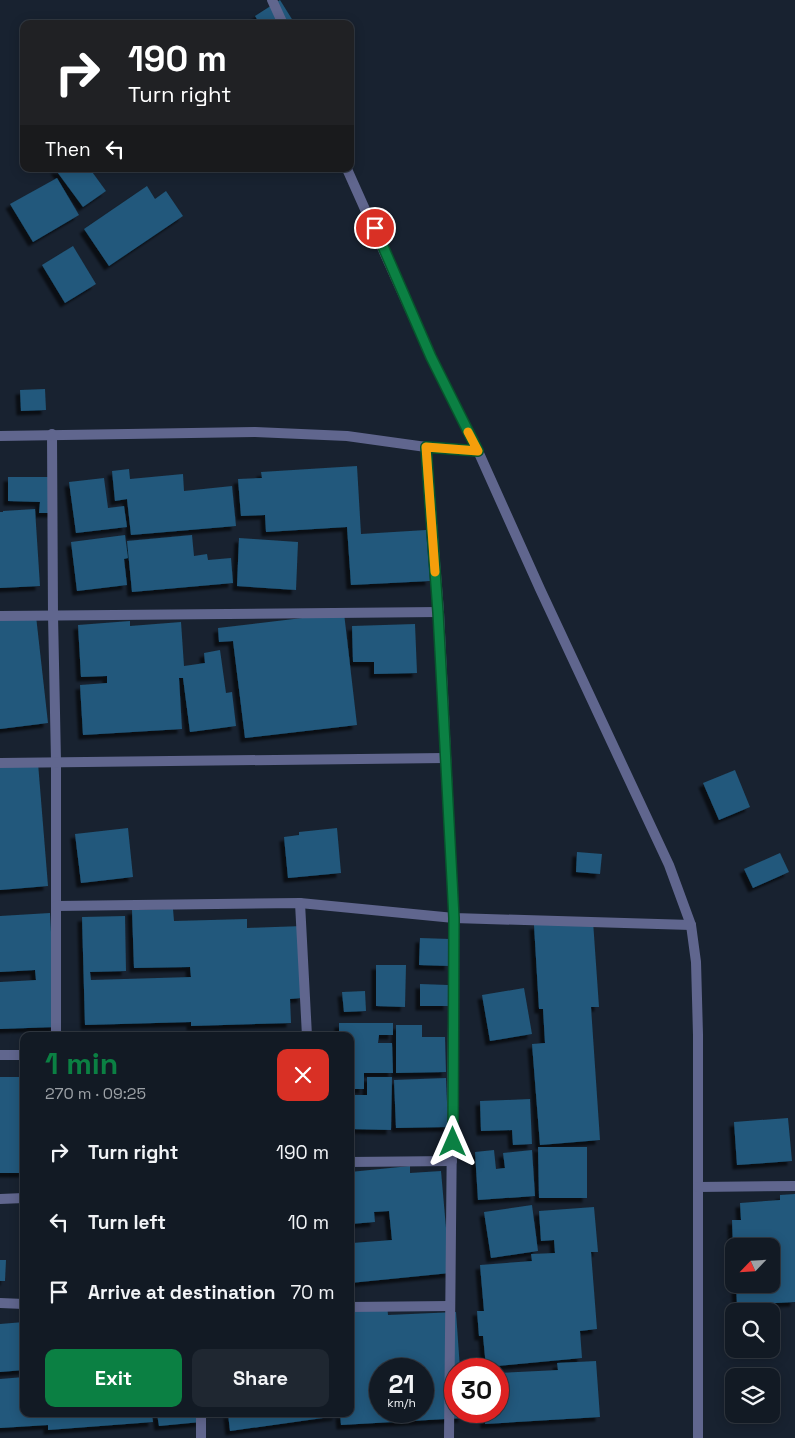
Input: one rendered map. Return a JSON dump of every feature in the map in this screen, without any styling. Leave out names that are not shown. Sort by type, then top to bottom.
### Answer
[{"type":"street","points":[[272,0],[281,20]]},
{"type":"street","points":[[349,172],[431,357],[478,451],[540,589],[670,865],[691,925],[696,962],[698,1026],[698,1438]]},
{"type":"street","points":[[0,436],[255,432],[348,436],[426,447],[478,451]]},
{"type":"street","points":[[52,434],[56,762],[56,1032]]},
{"type":"street","points":[[426,447],[438,612],[454,918],[449,1438]]},
{"type":"street","points":[[0,616],[438,612]]},
{"type":"street","points":[[0,763],[445,758]]},
{"type":"street","points":[[56,906],[300,903],[454,918],[691,925]]},
{"type":"street","points":[[300,903],[307,1032]]},
{"type":"street","points":[[0,1055],[20,1055]]},
{"type":"street","points":[[354,1162],[452,1161]]},
{"type":"street","points":[[698,1187],[795,1186]]},
{"type":"street","points":[[0,1199],[20,1198]]},
{"type":"street","points":[[0,1303],[20,1304]]},
{"type":"street","points":[[354,1307],[450,1306]]},
{"type":"street","points":[[201,1417],[201,1438]]},
{"type":"building","points":[[280,0],[292,20],[258,20],[255,16]]},
{"type":"building","points":[[57,172],[92,172],[106,191],[83,207]]},
{"type":"building","points":[[57,178],[79,215],[33,242],[10,204]]},
{"type":"building","points":[[147,186],[155,199],[166,191],[183,216],[109,266],[84,229]]},
{"type":"building","points":[[73,246],[96,284],[65,303],[42,265]]},
{"type":"building","points":[[45,389],[46,410],[21,411],[20,390]]},
{"type":"building","points":[[357,466],[361,534],[426,530],[430,581],[351,585],[347,527],[266,532],[265,515],[241,516],[238,479],[262,478],[261,472]]},
{"type":"building","points":[[129,469],[130,479],[183,474],[184,491],[232,486],[236,526],[131,535],[127,499],[115,501],[112,471]]},
{"type":"building","points":[[8,477],[57,477],[57,513],[39,513],[40,502],[8,501]]},
{"type":"building","points":[[104,478],[108,508],[124,506],[127,527],[76,533],[69,482]]},
{"type":"building","points":[[35,509],[40,586],[0,588],[0,512]]},
{"type":"building","points":[[125,535],[128,558],[124,559],[127,585],[77,591],[71,542]]},
{"type":"building","points":[[192,535],[194,556],[207,554],[208,560],[231,558],[233,583],[132,592],[127,541]]},
{"type":"building","points":[[239,538],[298,542],[296,590],[237,586]]},
{"type":"building","points":[[344,613],[357,725],[245,738],[233,641],[219,642],[218,628]]},
{"type":"building","points":[[36,616],[48,723],[0,729],[0,620]]},
{"type":"building","points":[[130,621],[130,626],[181,622],[184,666],[205,663],[204,653],[220,650],[226,693],[232,692],[236,726],[190,732],[183,678],[179,678],[182,729],[83,735],[80,685],[107,683],[107,676],[81,677],[78,625]]},
{"type":"building","points":[[415,624],[417,673],[374,674],[374,662],[353,662],[352,626]]},
{"type":"building","points":[[38,763],[48,886],[0,890],[0,766]]},
{"type":"building","points":[[735,770],[750,807],[719,820],[703,783]]},
{"type":"building","points":[[128,828],[133,877],[81,883],[75,834]]},
{"type":"building","points":[[337,828],[341,873],[288,878],[284,837],[299,835],[299,832]]},
{"type":"building","points":[[577,852],[602,854],[600,874],[576,872]]},
{"type":"building","points":[[780,853],[789,872],[753,888],[744,869]]},
{"type":"building","points":[[173,909],[174,921],[247,919],[247,928],[303,926],[302,998],[290,999],[291,1023],[191,1026],[191,1022],[85,1025],[82,917],[125,916],[126,971],[90,972],[91,980],[191,977],[190,967],[134,968],[132,910]]},
{"type":"building","points":[[50,913],[56,1027],[0,1029],[0,982],[36,980],[35,970],[0,972],[0,916]]},
{"type":"building","points":[[593,921],[599,1007],[591,1007],[600,1140],[540,1145],[532,1044],[545,1043],[543,1009],[539,1009],[534,925]]},
{"type":"building","points":[[420,938],[450,939],[449,966],[419,965]]},
{"type":"building","points":[[376,965],[406,965],[405,1007],[376,1006]]},
{"type":"building","points":[[420,984],[448,985],[448,1006],[420,1006]]},
{"type":"building","points":[[524,988],[532,1034],[490,1041],[482,995]]},
{"type":"building","points":[[365,991],[366,1011],[344,1012],[342,992]]},
{"type":"building","points":[[339,1023],[393,1023],[393,1035],[379,1035],[378,1043],[392,1043],[393,1073],[364,1073],[364,1089],[354,1089],[354,1032],[339,1032]]},
{"type":"building","points":[[396,1025],[422,1025],[422,1037],[445,1037],[446,1072],[396,1073]]},
{"type":"building","points":[[0,1077],[20,1077],[20,1173],[0,1173]]},
{"type":"building","points":[[367,1077],[392,1077],[391,1130],[354,1129],[354,1095],[367,1095]]},
{"type":"building","points":[[446,1078],[448,1127],[396,1128],[394,1080]]},
{"type":"building","points":[[530,1099],[532,1144],[513,1145],[512,1130],[481,1131],[480,1101]]},
{"type":"building","points":[[788,1118],[792,1161],[737,1165],[734,1122]]},
{"type":"building","points":[[538,1147],[587,1147],[587,1198],[539,1198]]},
{"type":"building","points":[[494,1150],[496,1169],[505,1168],[503,1153],[532,1150],[535,1196],[478,1200],[475,1152]]},
{"type":"building","points":[[410,1166],[410,1173],[441,1171],[450,1273],[354,1283],[354,1243],[392,1240],[389,1211],[374,1212],[375,1222],[354,1224],[354,1172]]},
{"type":"building","points":[[795,1194],[795,1302],[737,1303],[736,1293],[780,1293],[780,1238],[733,1238],[732,1220],[741,1220],[740,1203],[780,1200],[780,1195]]},
{"type":"building","points":[[532,1205],[538,1251],[491,1258],[484,1212]]},
{"type":"building","points":[[594,1207],[598,1252],[591,1252],[597,1329],[580,1331],[582,1358],[509,1365],[509,1358],[485,1358],[483,1336],[479,1336],[477,1311],[484,1311],[480,1265],[532,1261],[531,1254],[555,1253],[554,1240],[541,1241],[539,1211]]},
{"type":"building","points":[[0,1260],[6,1260],[5,1281],[0,1281]]},
{"type":"building","points":[[387,1304],[388,1315],[456,1312],[459,1358],[444,1358],[444,1419],[434,1420],[434,1358],[369,1358],[369,1423],[376,1423],[341,1425],[340,1417],[354,1417],[354,1307]]},
{"type":"building","points":[[20,1322],[20,1370],[0,1372],[0,1324]]},
{"type":"building","points":[[596,1361],[600,1417],[509,1423],[509,1372],[558,1370],[557,1363]]},
{"type":"building","points":[[20,1377],[20,1417],[152,1417],[153,1422],[48,1430],[48,1425],[0,1428],[0,1379]]},
{"type":"building","points":[[158,1417],[200,1417],[201,1422],[159,1426]]},
{"type":"building","points":[[228,1417],[330,1417],[230,1431]]},
{"type":"slow traffic","points":[[435,572],[426,447],[478,451],[468,432]]},
{"type":"route","points":[[375,228],[431,357],[478,451],[426,447],[438,612],[454,918],[453,1142]]}]
